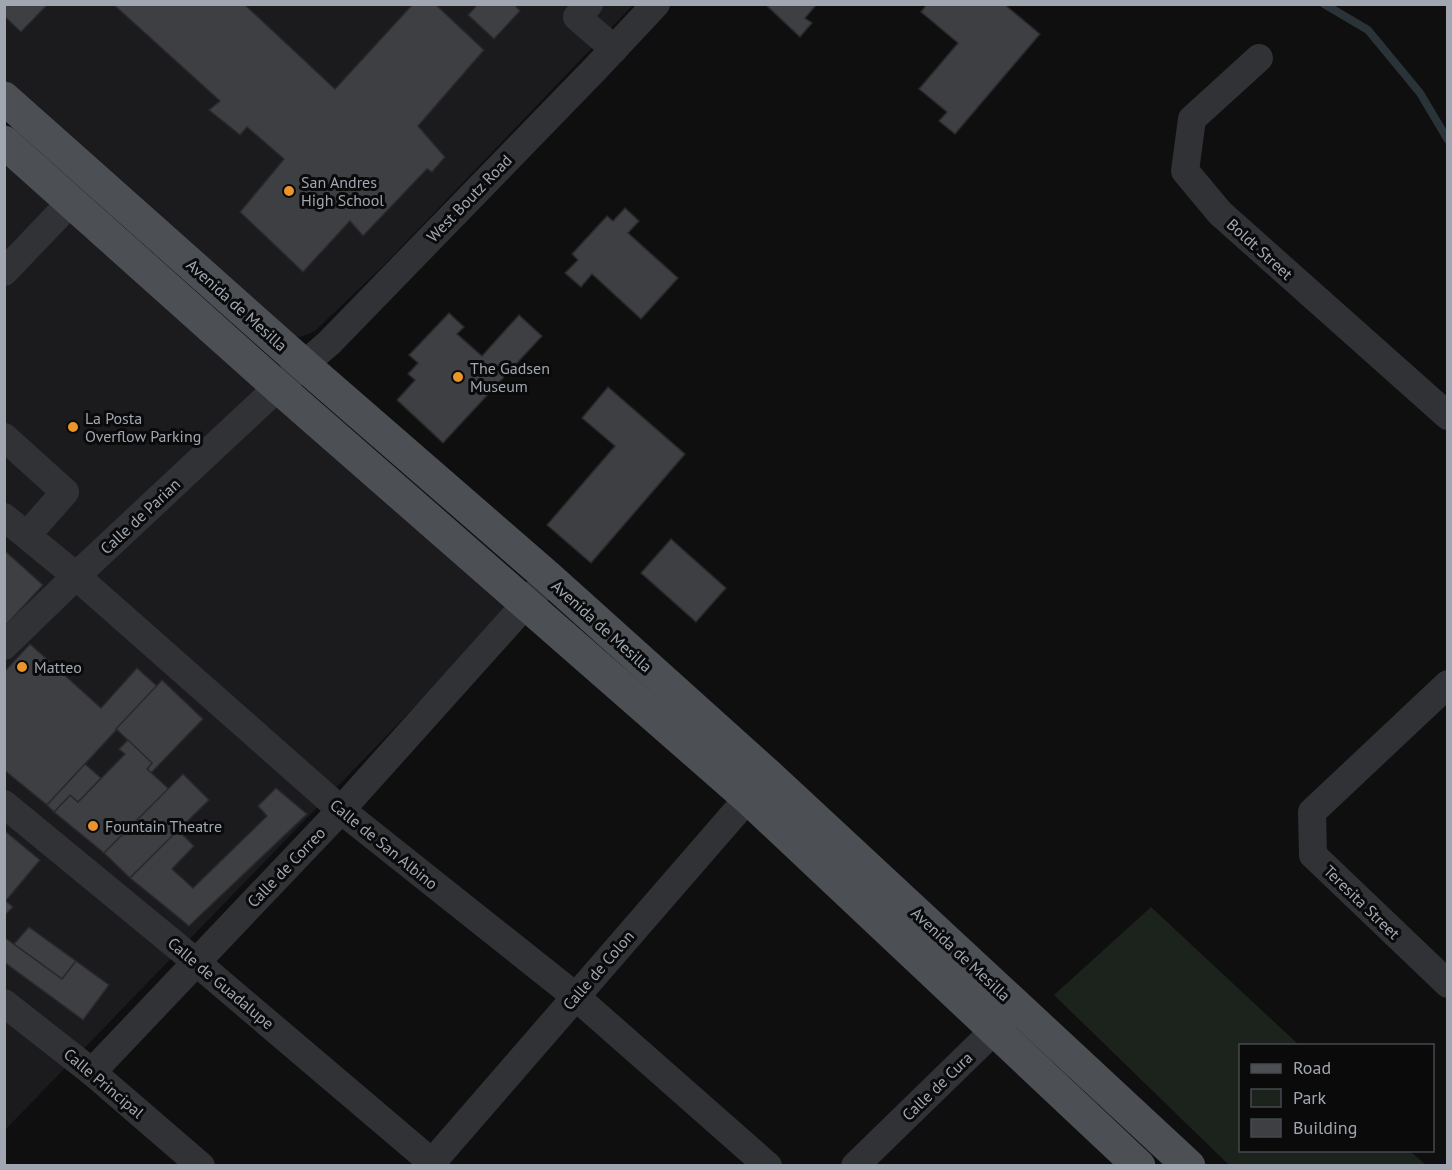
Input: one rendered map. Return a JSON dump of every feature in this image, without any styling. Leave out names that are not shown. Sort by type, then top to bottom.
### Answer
[{"type":"main road","name":"Avenida de Mesilla","points":[[4,98],[304,365],[549,578],[758,786],[994,1030],[1139,1166]]},
{"type":"main road","name":"Avenida de Mesilla","points":[[4,142],[278,387],[526,604],[758,786],[1018,1007],[1188,1166]]},
{"type":"street","name":"West Boutz Road","points":[[278,387],[329,343],[656,4]]},
{"type":"street","points":[[583,11],[614,49]]},
{"type":"street","name":"Boldt Street","points":[[1259,58],[1192,119],[1185,171],[1220,213],[1448,416]]},
{"type":"street","points":[[4,272],[71,202]]},
{"type":"street","name":"Calle de Parian","points":[[4,646],[278,387]]},
{"type":"street","points":[[4,437],[65,492],[27,535]]},
{"type":"street","name":"Calle de San Albino","points":[[4,517],[76,576],[341,810],[575,996],[768,1166]]},
{"type":"street","name":"Calle de Correo","points":[[92,1072],[341,810],[549,578]]},
{"type":"street","name":"Teresita Street","points":[[1448,684],[1312,812],[1313,855],[1448,984]]},
{"type":"street","name":"Calle de Colon","points":[[432,1164],[758,786]]},
{"type":"street","name":"Calle de Guadalupe","points":[[4,804],[196,962],[432,1164]]},
{"type":"street","name":"Calle Principal","points":[[4,1003],[92,1072],[201,1166]]},
{"type":"street","name":"Calle de Cura","points":[[855,1166],[1018,1007]]},
{"type":"shaded area","name":"San Andres High School","points":[[5,5],[633,5],[383,266],[315,331],[301,337],[282,334],[5,84]]},
{"type":"shaded area","points":[[5,152],[514,604],[5,1130]]},
{"type":"green space","points":[[1151,907],[1298,1044],[1239,1044],[1239,1152],[1411,1152],[1426,1165],[1229,1165],[1054,995]]},
{"type":"building","points":[[4,4],[48,4],[21,32],[4,16]]},
{"type":"building","points":[[113,4],[244,4],[335,89],[413,4],[435,4],[484,50],[418,126],[445,157],[432,172],[427,169],[363,236],[350,221],[303,272],[240,212],[284,159],[247,127],[240,135],[209,110],[220,101]]},
{"type":"building","points":[[478,4],[514,4],[520,11],[494,39],[468,15]]},
{"type":"building","points":[[765,4],[817,4],[805,18],[812,23],[800,37]]},
{"type":"building","points":[[927,4],[1004,4],[1040,34],[955,134],[939,121],[947,112],[919,89],[958,43],[921,12]]},
{"type":"building","points":[[625,208],[639,221],[628,233],[678,278],[641,319],[592,274],[581,287],[565,273],[578,260],[572,254],[607,216],[613,221]]},
{"type":"building","name":"The Gadsen Museum","points":[[449,313],[464,327],[457,334],[482,356],[519,315],[542,336],[443,443],[397,400],[415,380],[408,374],[418,363],[409,355]]},
{"type":"building","points":[[608,387],[685,454],[591,563],[547,525],[615,446],[582,418]]},
{"type":"building","points":[[671,539],[726,588],[696,622],[641,573]]},
{"type":"building","points":[[4,550],[43,585],[5,626],[4,625]]},
{"type":"building","points":[[30,644],[101,708],[137,668],[157,686],[47,805],[4,770],[4,672]]},
{"type":"building","points":[[162,680],[203,719],[151,773],[147,769],[152,763],[116,729]]},
{"type":"building","points":[[128,740],[152,763],[147,769],[169,789],[104,853],[54,812],[70,795],[78,802],[125,754],[119,749]]},
{"type":"building","points":[[85,764],[101,778],[78,802],[70,795],[54,812],[47,805]]},
{"type":"building","points":[[183,774],[209,800],[130,878],[104,853]]},
{"type":"building","points":[[276,788],[307,814],[189,926],[130,878],[178,830],[194,846],[172,869],[193,888],[267,816],[258,806]]},
{"type":"building","points":[[4,832],[40,860],[4,903]]},
{"type":"building","points":[[6,901],[13,907],[4,916],[4,903]]},
{"type":"building","points":[[29,927],[76,961],[62,979],[14,944]]},
{"type":"building","points":[[4,937],[62,979],[76,961],[109,985],[83,1020],[4,962]]},
{"type":"waterway","points":[[1324,4],[1368,30],[1420,93],[1448,140]]},
{"type":"place","name":"San Andres High School","points":[[289,191]]},
{"type":"place","name":"The Gadsen Museum","points":[[458,377]]},
{"type":"place","name":"La Posta Overflow Parking","points":[[73,427]]},
{"type":"place","name":"Matteo","points":[[22,667]]},
{"type":"place","name":"Fountain Theatre","points":[[93,826]]}]
